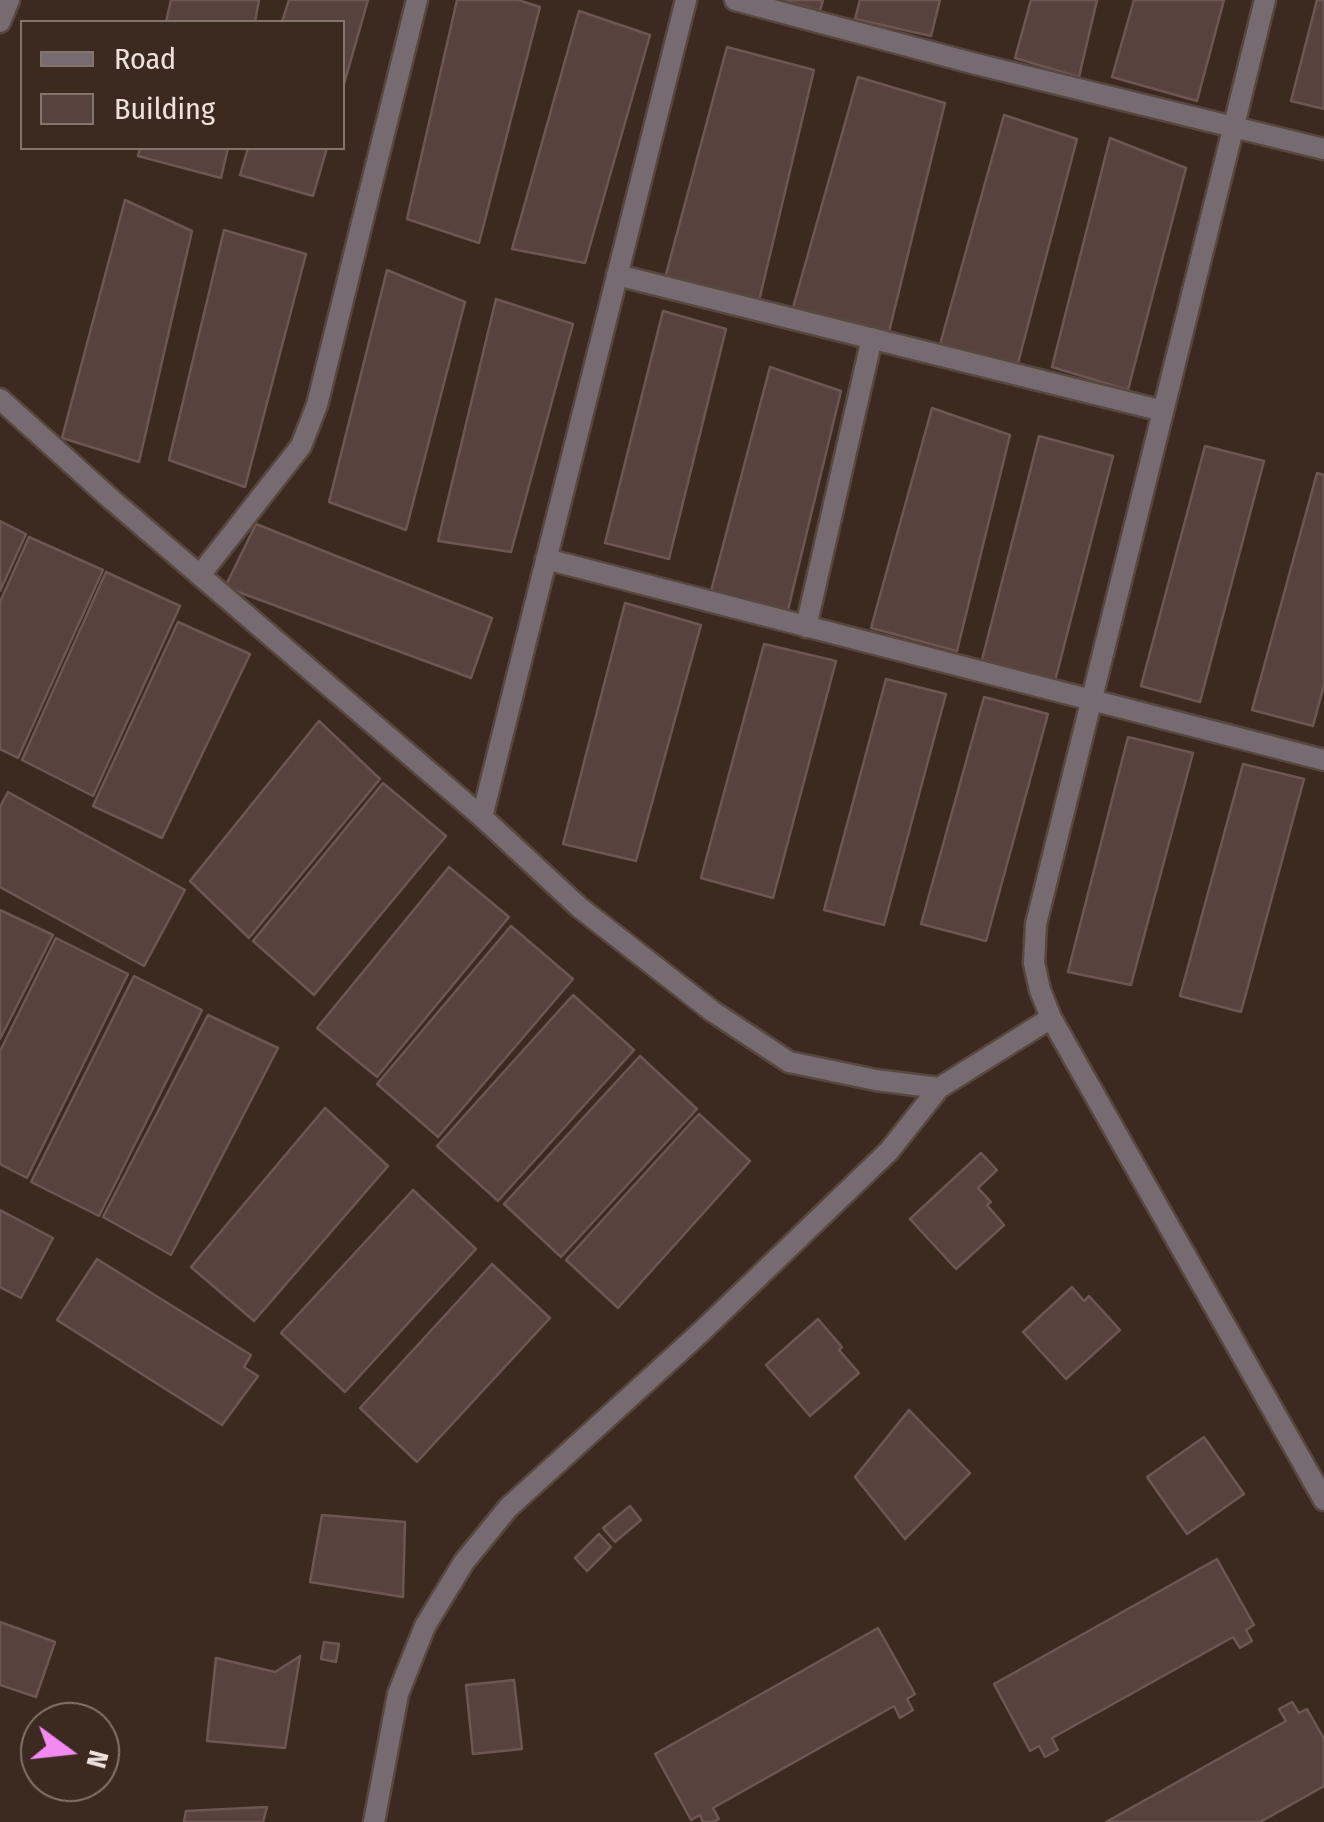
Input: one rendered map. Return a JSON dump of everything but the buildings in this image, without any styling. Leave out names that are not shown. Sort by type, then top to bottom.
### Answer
[{"type":"street","points":[[0,22],[8,0]]},
{"type":"street","points":[[200,575],[301,446],[317,405],[417,0]]},
{"type":"street","points":[[482,817],[686,0]]},
{"type":"street","points":[[735,0],[1324,149]]},
{"type":"street","points":[[1265,0],[1036,924],[1034,963],[1051,1018],[1324,1500]]},
{"type":"street","points":[[618,275],[1163,410]]},
{"type":"street","points":[[806,626],[872,338]]},
{"type":"street","points":[[0,399],[482,817],[579,907],[712,1011],[789,1062],[939,1088]]},
{"type":"street","points":[[546,559],[1324,760]]},
{"type":"street","points":[[374,1822],[398,1694],[425,1626],[464,1562],[508,1508],[701,1332],[889,1151],[939,1088],[1051,1018]]}]
